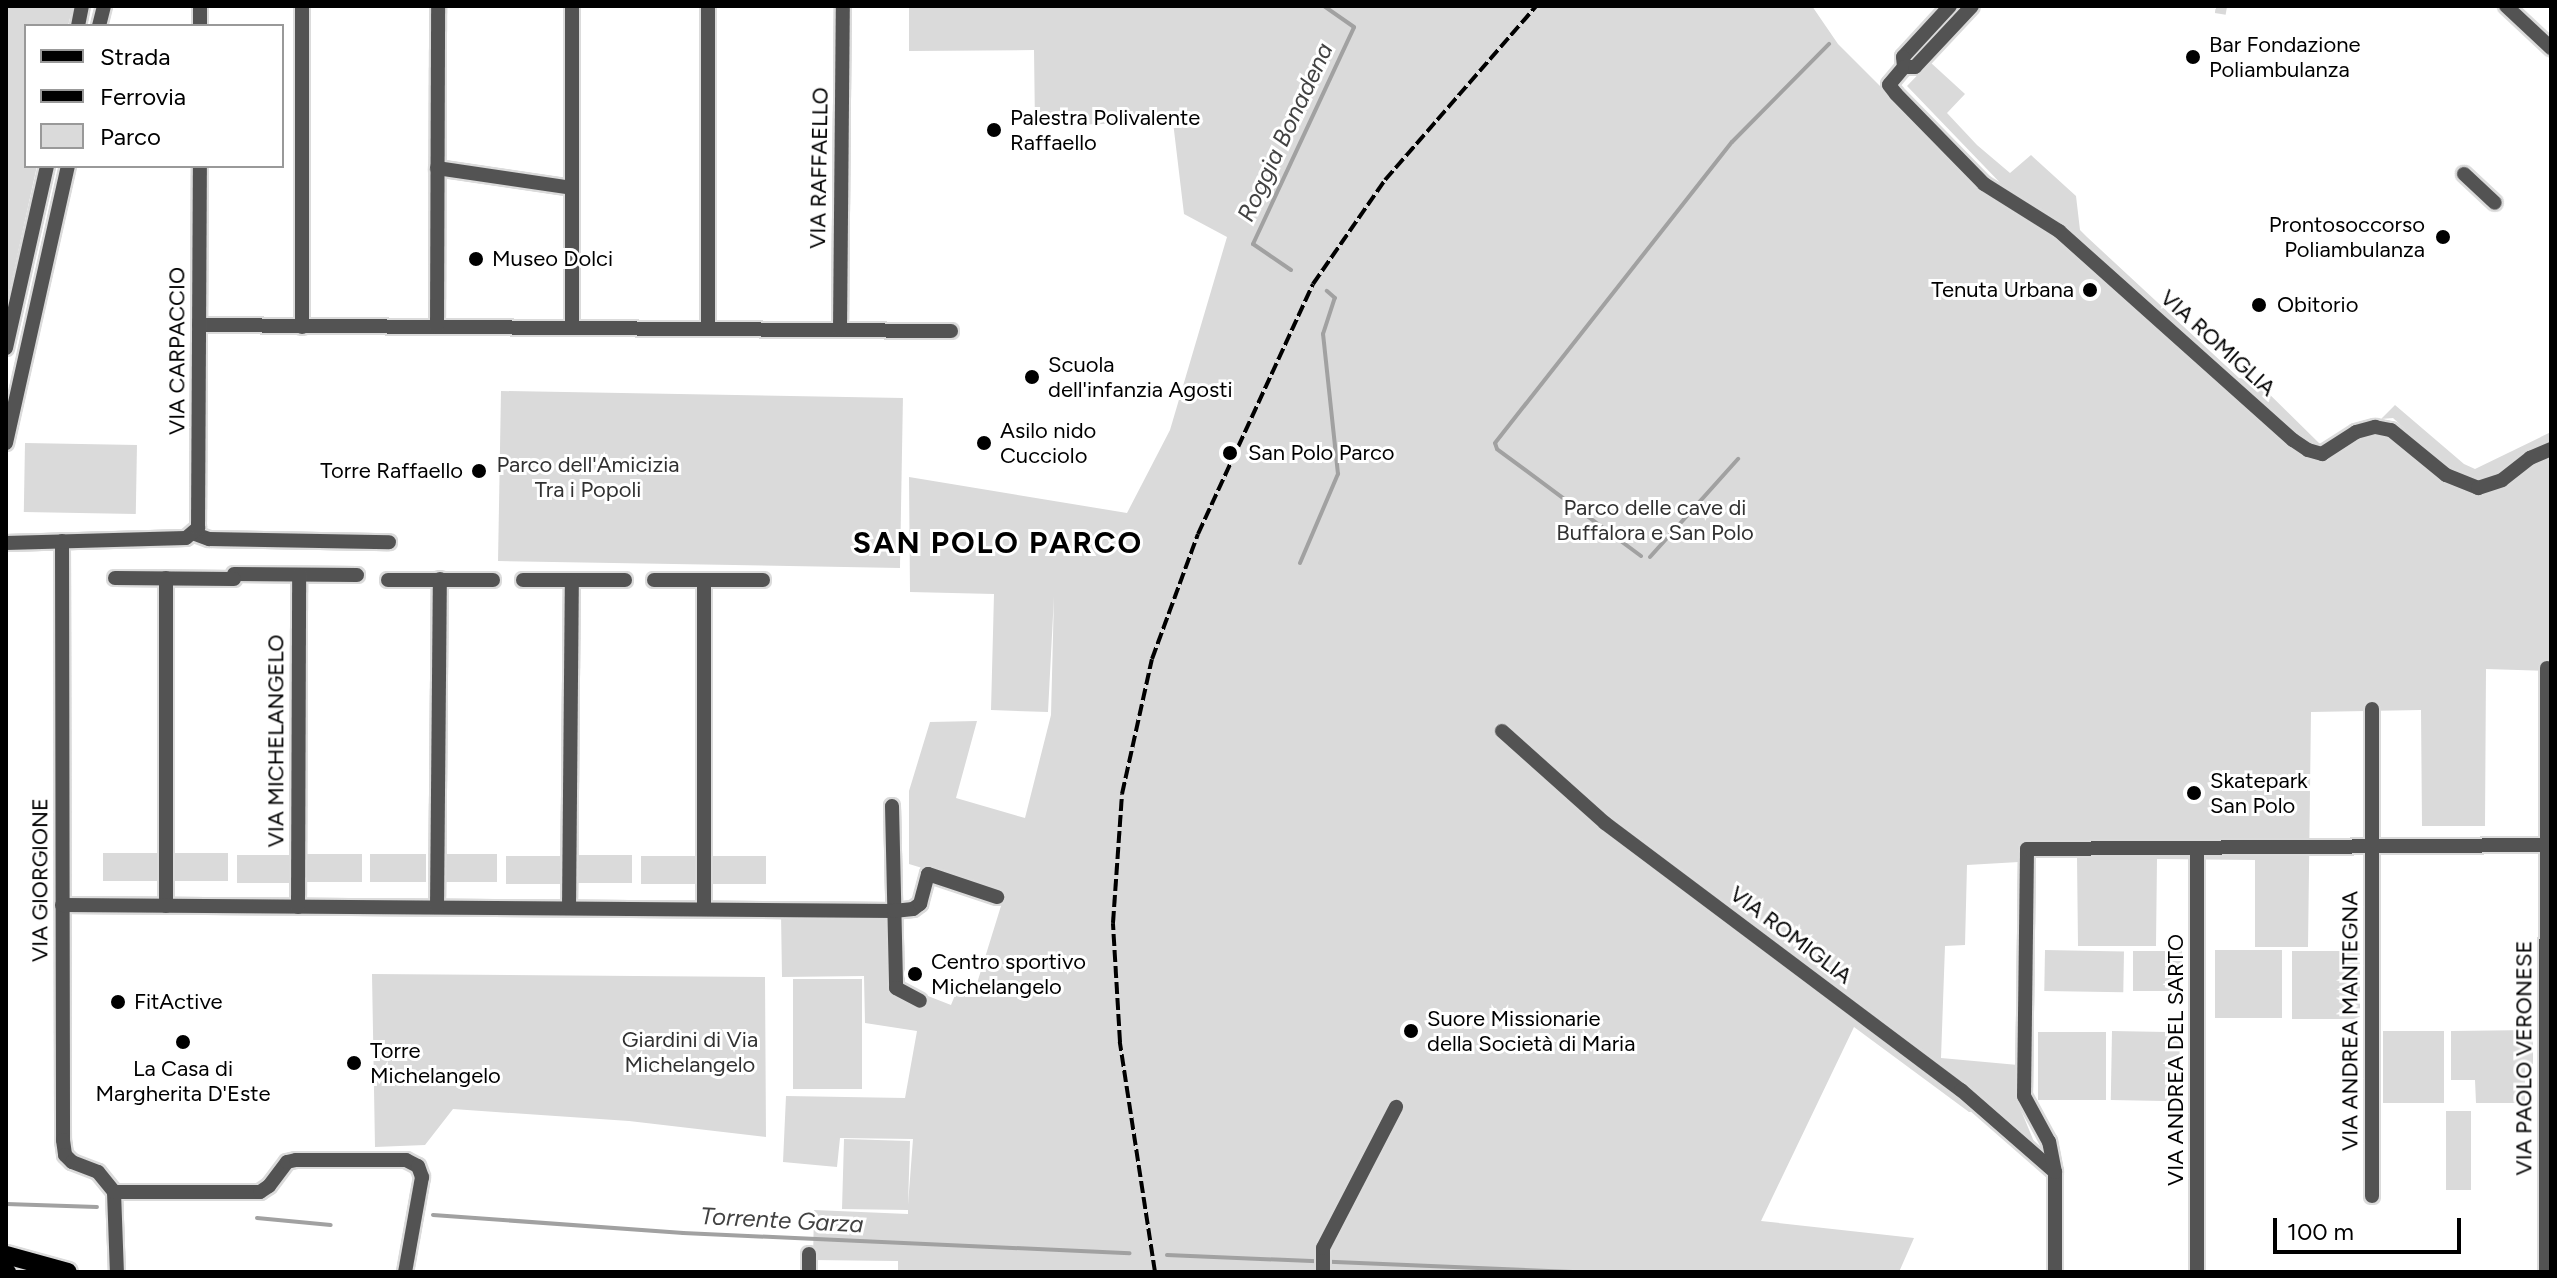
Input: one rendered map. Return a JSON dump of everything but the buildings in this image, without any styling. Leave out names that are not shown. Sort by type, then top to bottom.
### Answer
[{"type":"main road","points":[[6,1255],[68,1272]]},
{"type":"street","points":[[302,6],[302,327]]},
{"type":"street","points":[[437,327],[438,6]]},
{"type":"street","points":[[572,6],[572,328]]},
{"type":"street","points":[[708,6],[708,329]]},
{"type":"street","name":"VIA RAFFAELLO","points":[[840,330],[843,6]]},
{"type":"street","points":[[1948,9],[1909,48],[1903,57],[1904,67],[1915,67],[1972,6]]},
{"type":"street","points":[[2506,6],[2551,48]]},
{"type":"street","points":[[1929,52],[1927,43],[1941,26],[1948,9]]},
{"type":"street","name":"VIA ROMIGLIA","points":[[1904,67],[1889,85],[1984,184],[2059,231],[2308,450],[2322,454],[2356,432],[2375,427],[2391,430],[2446,475],[2478,488],[2502,480],[2530,458],[2551,449]]},
{"type":"street","points":[[6,348],[47,168]]},
{"type":"street","points":[[6,443],[68,168]]},
{"type":"street","name":"VIA CARPACCIO","points":[[195,534],[199,519],[200,168]]},
{"type":"street","points":[[437,168],[572,188]]},
{"type":"street","points":[[2464,174],[2495,203]]},
{"type":"street","points":[[199,325],[951,331]]},
{"type":"street","points":[[6,543],[186,538],[195,534],[209,539],[389,542]]},
{"type":"street","name":"VIA GIORGIONE","points":[[62,541],[65,1155],[72,1162],[98,1172],[114,1192]]},
{"type":"street","name":"VIA MICHELANGELO","points":[[298,907],[299,575]]},
{"type":"street","points":[[115,578],[357,575]]},
{"type":"street","points":[[166,578],[166,906]]},
{"type":"street","points":[[437,907],[440,579]]},
{"type":"street","points":[[388,580],[493,580]]},
{"type":"street","points":[[523,580],[625,580]]},
{"type":"street","points":[[569,908],[572,580]]},
{"type":"street","points":[[654,580],[763,580]]},
{"type":"street","points":[[704,580],[704,909]]},
{"type":"street","name":"VIA PAOLO VERONESE","points":[[2546,1272],[2547,668]]},
{"type":"street","name":"VIA ANDREA MANTEGNA","points":[[2372,709],[2372,1196]]},
{"type":"street","name":"VIA ROMIGLIA","points":[[1502,731],[1605,823],[1961,1090],[2055,1172]]},
{"type":"street","points":[[892,806],[896,988],[920,1001]]},
{"type":"street","points":[[2055,1272],[2055,1172],[2049,1142],[2024,1096],[2027,849],[2548,845]]},
{"type":"street","name":"VIA ANDREA DEL SARTO","points":[[2197,848],[2197,1272]]},
{"type":"street","points":[[62,905],[894,911],[913,909],[920,904],[928,874],[997,897]]},
{"type":"street","points":[[1323,1272],[1323,1248],[1396,1107]]},
{"type":"street","points":[[117,1272],[114,1192],[260,1192],[287,1162],[296,1160],[406,1160],[418,1166],[422,1177],[405,1272]]},
{"type":"street","points":[[809,1254],[809,1272]]},
{"type":"green space","points":[[6,6],[73,6],[68,24],[24,24],[24,168],[37,168],[6,307]]},
{"type":"green space","name":"Parco delle cave di Buffalora e San Polo","points":[[909,6],[1812,6],[1838,44],[1981,187],[2056,232],[2326,460],[2360,438],[2375,434],[2387,436],[2459,490],[2483,494],[2507,486],[2535,463],[2551,456],[2551,671],[2486,669],[2485,826],[2422,826],[2421,710],[2311,712],[2308,947],[2255,947],[2255,860],[2157,859],[2156,946],[2078,946],[2077,858],[2027,858],[2019,862],[1967,865],[1965,945],[1945,946],[1941,1058],[2018,1065],[2018,1103],[2042,1161],[1984,1110],[1969,1112],[1854,1027],[1761,1221],[1914,1238],[1899,1272],[898,1272],[898,1261],[813,1260],[814,1210],[908,1214],[908,1210],[842,1209],[844,1139],[910,1141],[908,1205],[913,1139],[840,1138],[837,1167],[783,1162],[786,1096],[905,1098],[917,1031],[865,1023],[864,976],[782,977],[781,914],[890,918],[892,982],[951,1005],[958,988],[974,993],[1005,893],[909,864],[909,791],[930,722],[977,721],[956,798],[1025,818],[1051,715],[1054,596],[1048,712],[991,710],[994,594],[910,592],[909,477],[1127,513],[1170,430],[1227,237],[1184,214],[1173,122],[1035,126],[1034,50],[909,51]]},
{"type":"green space","points":[[1930,62],[1965,94],[1947,113],[1977,145],[2010,173],[2031,155],[2076,196],[2080,230],[2087,237],[2239,378],[2255,380],[2321,445],[2312,444],[2247,391],[2089,249],[2009,192],[1907,86]]},
{"type":"green space","name":"Parco dell'Amicizia Tra i Popoli","points":[[501,391],[903,398],[900,568],[498,561]]},
{"type":"green space","points":[[2395,405],[2464,464],[2475,469],[2551,432],[2551,442],[2482,480],[2469,480],[2448,470],[2393,418],[2381,419]]},
{"type":"green space","points":[[25,443],[137,445],[136,514],[24,512]]},
{"type":"green space","points":[[103,853],[159,853],[159,881],[103,881]]},
{"type":"green space","points":[[173,853],[228,853],[228,881],[173,881]]},
{"type":"green space","points":[[306,854],[362,854],[362,882],[306,882]]},
{"type":"green space","points":[[370,854],[426,854],[426,882],[370,882]]},
{"type":"green space","points":[[441,854],[497,854],[497,882],[441,882]]},
{"type":"green space","points":[[237,855],[293,855],[293,883],[237,883]]},
{"type":"green space","points":[[576,855],[632,855],[632,883],[576,883]]},
{"type":"green space","points":[[506,856],[562,856],[562,884],[506,884]]},
{"type":"green space","points":[[641,856],[697,856],[697,884],[641,884]]},
{"type":"green space","points":[[710,856],[766,856],[766,884],[710,884]]},
{"type":"green space","points":[[2045,950],[2124,951],[2123,992],[2044,991]]},
{"type":"green space","points":[[2215,950],[2282,950],[2282,1018],[2215,1018]]},
{"type":"green space","points":[[2133,951],[2182,951],[2183,976],[2176,976],[2176,991],[2133,991]]},
{"type":"green space","points":[[2292,951],[2360,951],[2360,1019],[2292,1019]]},
{"type":"green space","name":"Giardini di Via Michelangelo","points":[[372,974],[765,977],[766,1137],[629,1121],[453,1109],[425,1145],[375,1147]]},
{"type":"green space","points":[[793,979],[862,979],[862,1089],[793,1089]]},
{"type":"green space","points":[[2533,1030],[2533,1064],[2525,1065],[2525,1103],[2476,1103],[2475,1080],[2451,1080],[2451,1031]]},
{"type":"green space","points":[[2112,1031],[2180,1032],[2179,1101],[2111,1100]]},
{"type":"green space","points":[[2383,1031],[2444,1031],[2444,1103],[2383,1103]]},
{"type":"green space","points":[[2038,1032],[2106,1032],[2106,1100],[2038,1100]]},
{"type":"green space","points":[[2446,1111],[2471,1111],[2471,1190],[2446,1190]]},
{"type":"waterway","name":"Roggia Bonadena","points":[[1291,270],[1253,244],[1354,27],[1324,6]]},
{"type":"waterway","points":[[1641,556],[1497,449],[1495,443],[1732,142],[1829,44]]},
{"type":"waterway","name":"Roggia Bonadena","points":[[1300,563],[1338,474],[1323,334],[1335,298],[1327,291]]},
{"type":"waterway","points":[[1650,557],[1738,459]]},
{"type":"waterway","name":"Torrente Garza","points":[[6,1204],[97,1207]]},
{"type":"waterway","name":"Torrente Garza","points":[[433,1215],[683,1233],[1130,1253]]},
{"type":"waterway","name":"Torrente Garza","points":[[257,1218],[331,1225]]},
{"type":"waterway","name":"Torrente Garza","points":[[1167,1255],[1579,1272]]},
{"type":"tunnel","points":[[2216,6],[2227,8]]},
{"type":"railway","points":[[1155,1272],[1120,1042],[1113,923],[1122,794],[1152,659],[1198,534],[1313,284],[1385,180],[1536,6]]},
{"type":"place","name":"Bar Fondazione Poliambulanza","points":[[2193,57]]},
{"type":"place","name":"Palestra Polivalente Raffaello","points":[[994,130]]},
{"type":"place","name":"Prontosoccorso Poliambulanza","points":[[2443,237]]},
{"type":"place","name":"Museo Dolci","points":[[476,259]]},
{"type":"place","name":"Tenuta Urbana","points":[[2090,290]]},
{"type":"place","name":"Obitorio","points":[[2259,305]]},
{"type":"place","name":"Scuola dell'infanzia Agosti","points":[[1032,377]]},
{"type":"place","name":"Asilo nido Cucciolo","points":[[984,443]]},
{"type":"place","name":"San Polo Parco","points":[[1230,453]]},
{"type":"place","name":"Torre Raffaello","points":[[479,471]]},
{"type":"place","name":"Skatepark San Polo","points":[[2194,793]]},
{"type":"place","name":"Centro sportivo Michelangelo","points":[[915,974]]},
{"type":"place","name":"FitActive","points":[[118,1002]]},
{"type":"place","name":"Suore Missionarie della Società di Maria","points":[[1411,1031]]},
{"type":"place","name":"La Casa di Margherita D'Este","points":[[183,1042]]},
{"type":"place","name":"Torre Michelangelo","points":[[354,1063]]},
{"type":"district","name":"SAN POLO PARCO","points":[[998,543]]}]
